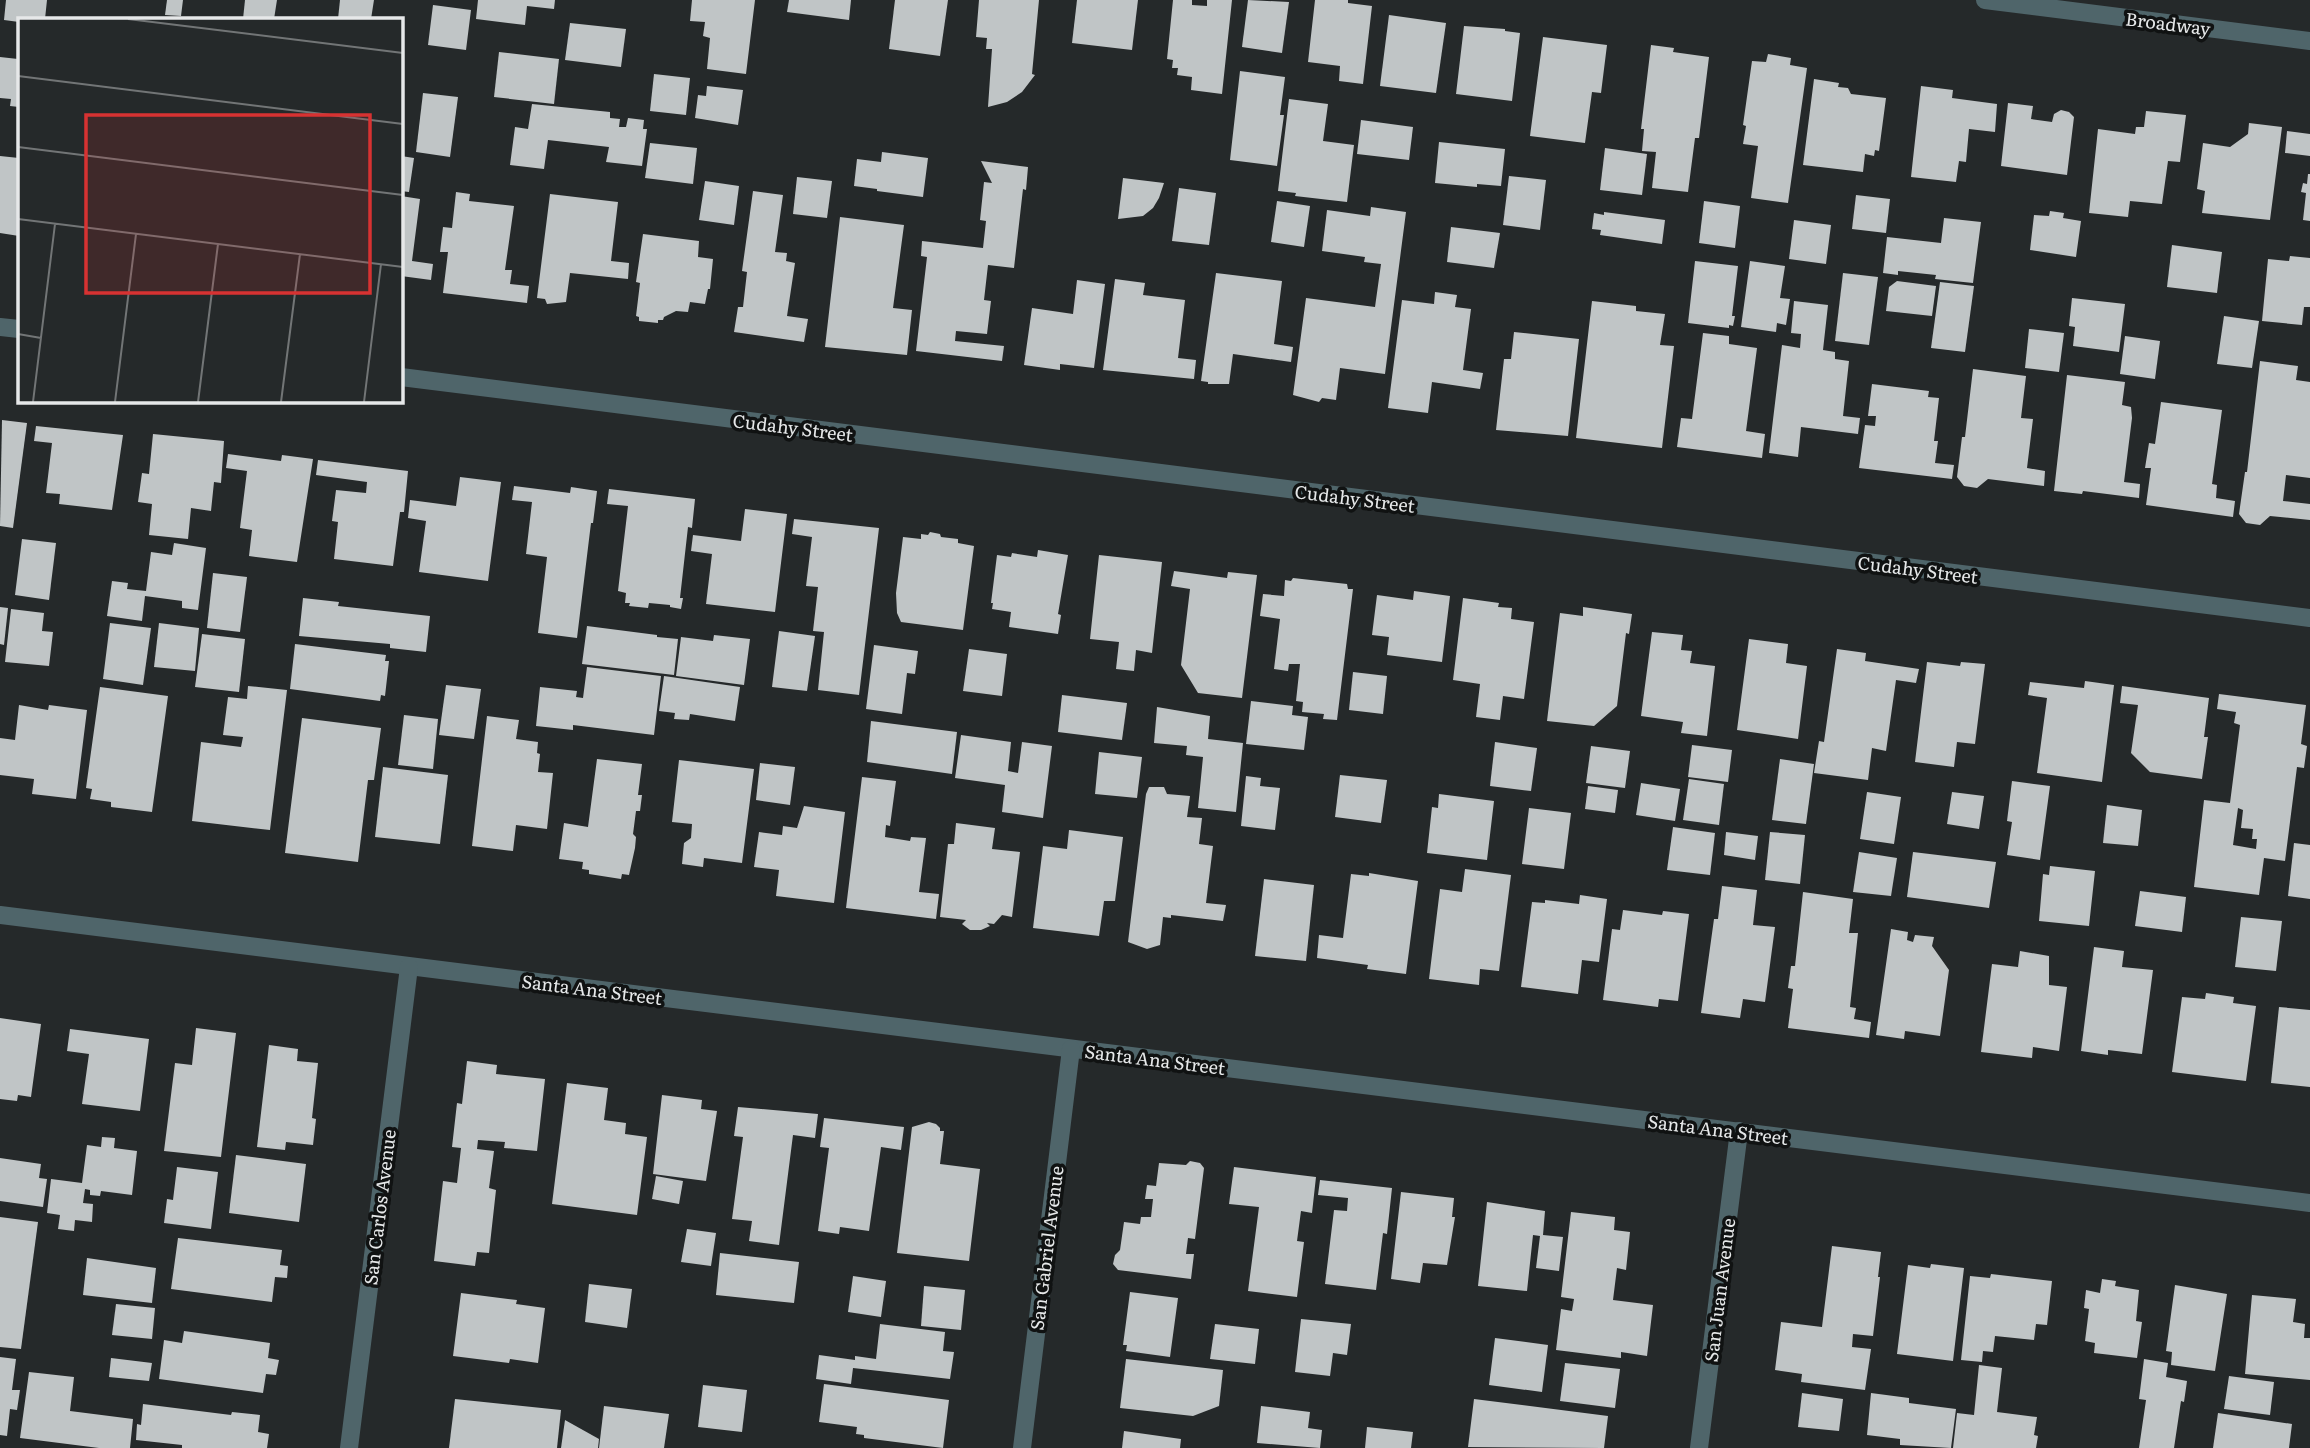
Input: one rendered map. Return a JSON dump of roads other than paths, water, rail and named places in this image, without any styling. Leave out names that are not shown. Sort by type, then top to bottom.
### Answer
[{"type":"street","name":"Broadway","points":[[1985,0],[2310,41]]},
{"type":"street","points":[[0,327],[18,330]]},
{"type":"street","name":"Cudahy Street","points":[[402,377],[2310,618]]},
{"type":"street","name":"Santa Ana Street","points":[[0,915],[2310,1203]]},
{"type":"street","name":"San Carlos Avenue","points":[[349,1448],[409,967]]},
{"type":"street","name":"San Gabriel Avenue","points":[[1022,1448],[1071,1049]]},
{"type":"street","name":"San Juan Avenue","points":[[1699,1448],[1739,1131]]}]
